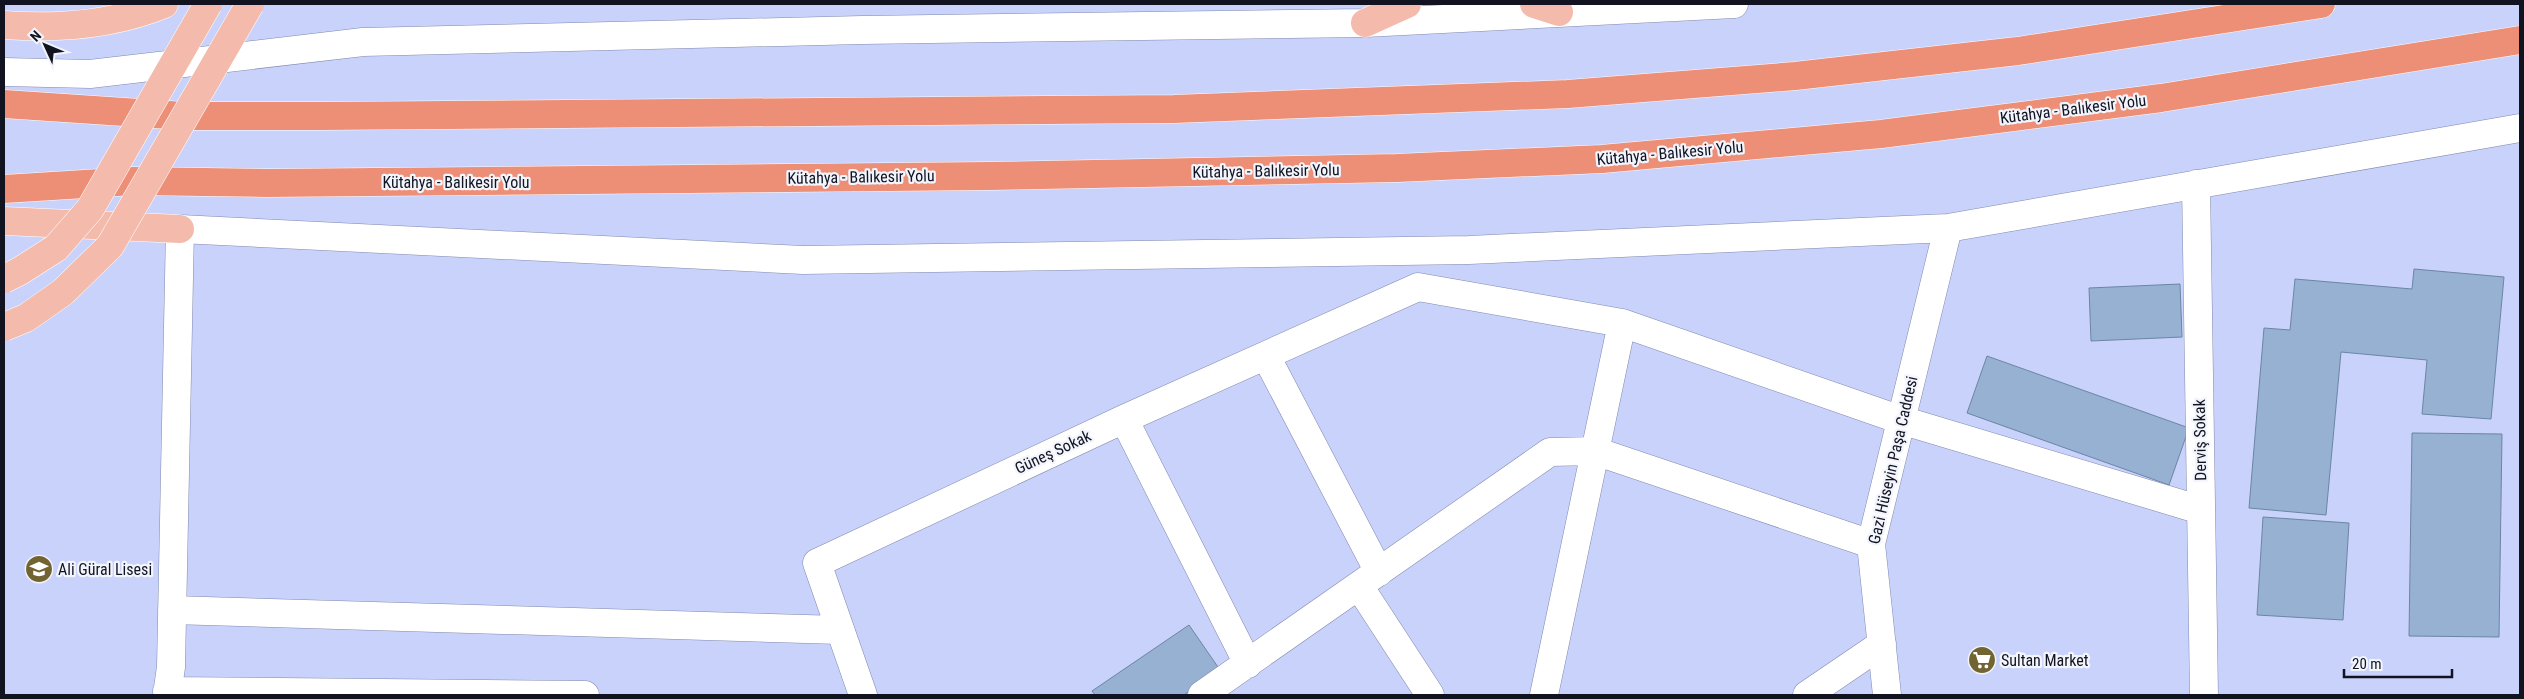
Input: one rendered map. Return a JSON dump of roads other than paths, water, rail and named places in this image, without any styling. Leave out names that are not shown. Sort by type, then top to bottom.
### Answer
[{"type":"highway","points":[[4,104],[184,116],[340,116],[1174,109],[1568,94],[1794,76],[2018,51],[2321,4]]},
{"type":"highway","name":"Kütahya - Balıkesir Yolu","points":[[4,189],[133,181],[287,183],[1000,176],[1397,168],[1602,160],[1881,134],[2162,98],[2520,40]]},
{"type":"main road","points":[[4,25],[35,27],[76,26],[109,20],[164,4]]},
{"type":"main road","points":[[4,279],[20,272],[56,248],[90,208],[208,4]]},
{"type":"main road","points":[[4,328],[26,318],[63,292],[110,246],[250,4]]},
{"type":"main road","points":[[1365,23],[1407,4]]},
{"type":"main road","points":[[4,221],[180,229]]},
{"type":"street","points":[[4,72],[90,74],[364,42],[862,30],[1365,23],[1547,8],[1734,4]]},
{"type":"street","points":[[585,695],[167,693],[171,667],[180,229],[803,260],[1418,252],[1948,228],[2520,128]]},
{"type":"street","name":"Derviş Sokak","points":[[2196,184],[2204,695]]},
{"type":"street","name":"Gazi Hüseyin Paşa Caddesi","points":[[1887,695],[1871,544],[1948,228]]},
{"type":"street","name":"Güneş Sokak","points":[[863,695],[817,563],[1124,419],[1418,287],[1622,323]]},
{"type":"street","points":[[1544,695],[1622,323],[1901,420],[2201,510]]},
{"type":"street","points":[[1266,356],[1369,579],[1430,695]]},
{"type":"street","points":[[1124,419],[1248,664]]},
{"type":"street","points":[[1213,692],[1248,664],[1550,452],[1595,451],[1871,544]]},
{"type":"street","points":[[172,610],[840,630]]},
{"type":"street","points":[[1807,695],[1882,644]]},
{"type":"place","name":"Ali Güral Lisesi","points":[[39,569]]},
{"type":"place","name":"Sultan Market","points":[[1982,660]]}]
